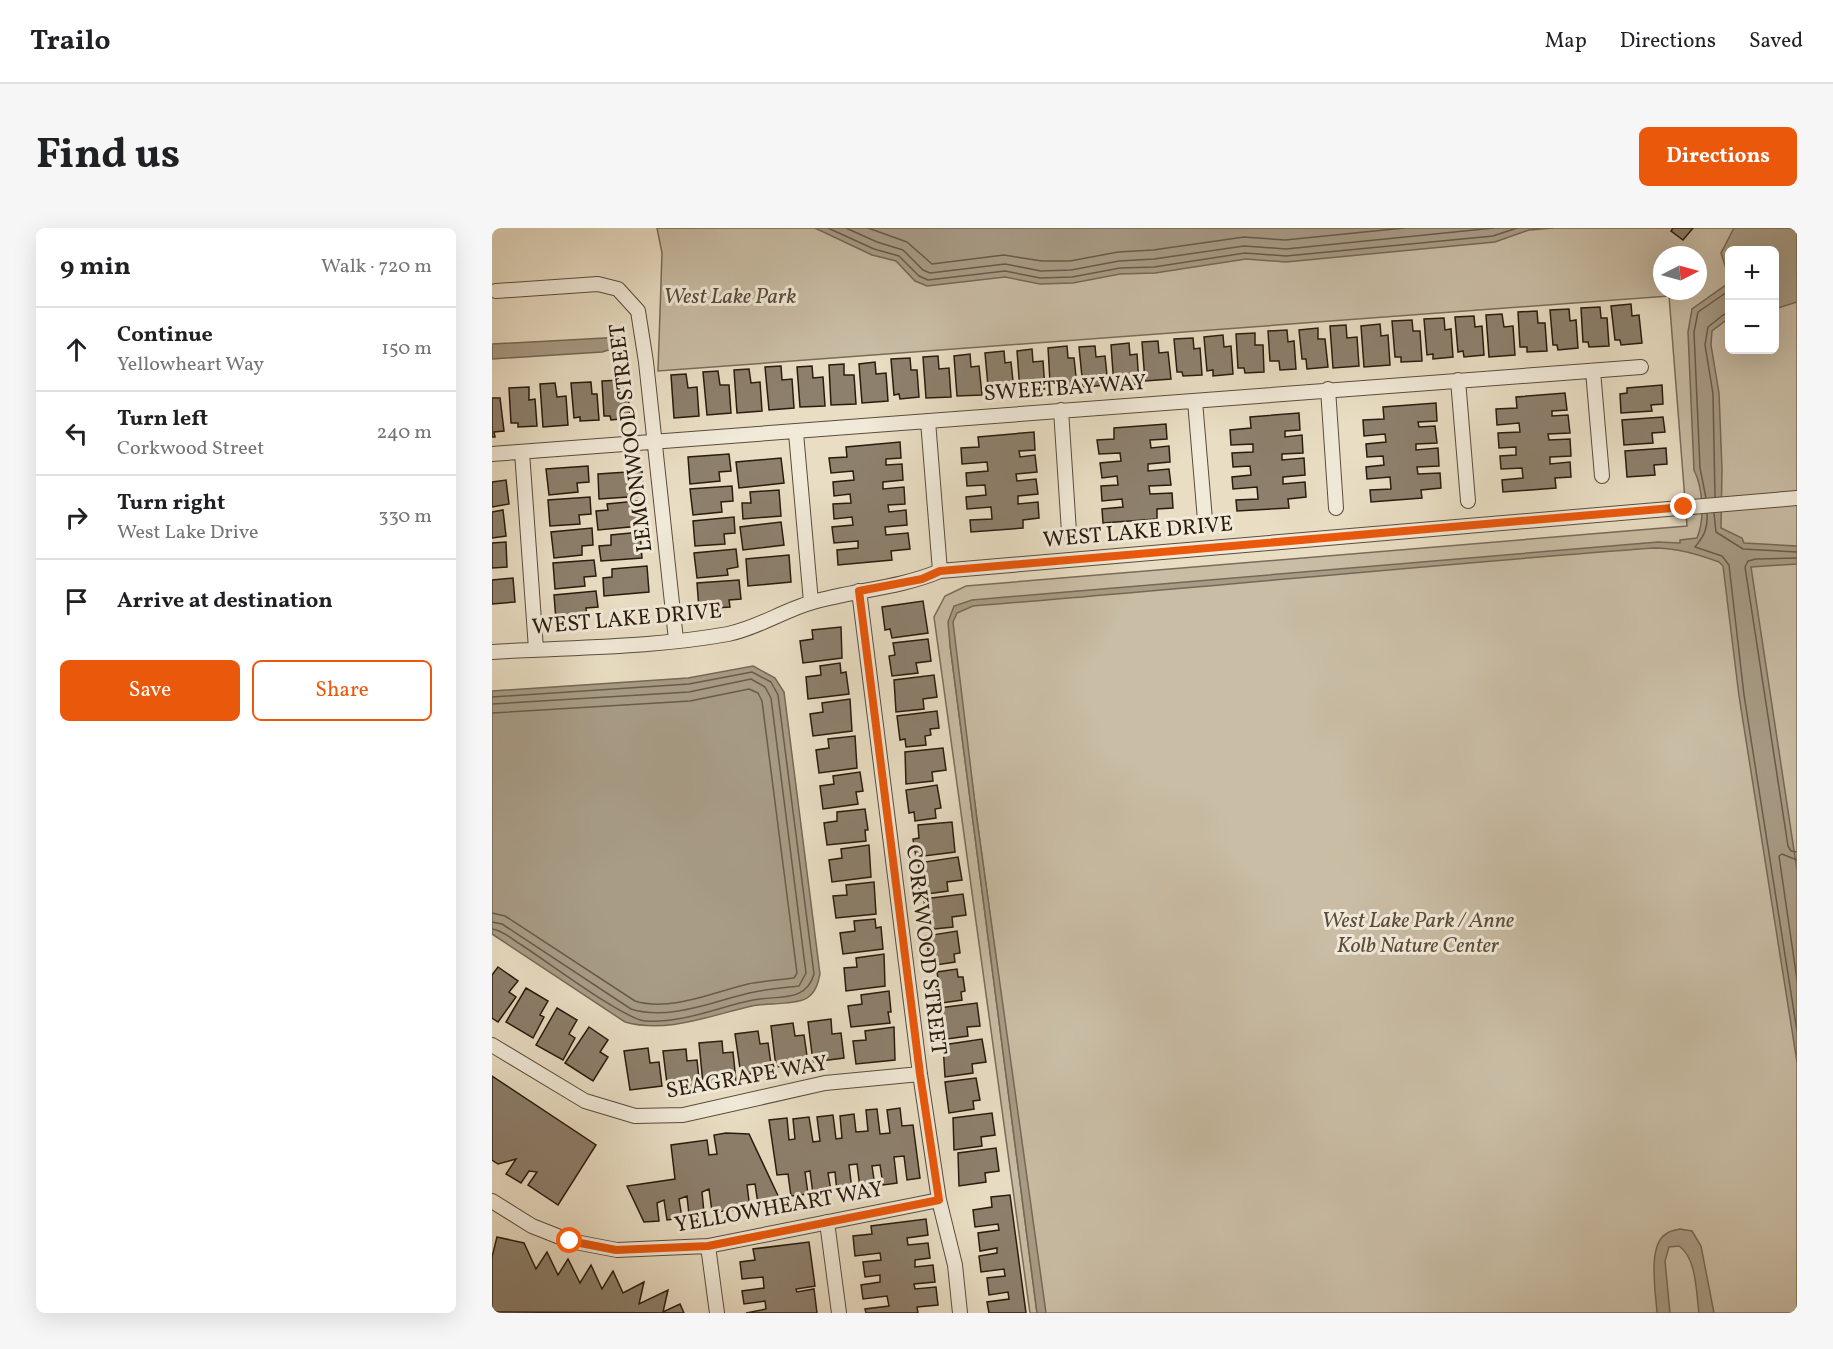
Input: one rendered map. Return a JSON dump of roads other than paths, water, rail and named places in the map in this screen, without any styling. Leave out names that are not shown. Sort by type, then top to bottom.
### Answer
[{"type":"street","name":"LEMONWOOD STREET","points":[[495,291],[598,284],[618,289],[638,311],[676,640]]},
{"type":"street","name":"SWEETBAY WAY","points":[[492,454],[655,444],[1328,389],[1641,367]]},
{"type":"street","points":[[1593,371],[1602,476]]},
{"type":"street","points":[[1458,380],[1468,501]]},
{"type":"street","points":[[1328,389],[1336,508]]},
{"type":"street","points":[[1195,401],[1205,520]]},
{"type":"street","points":[[1061,410],[1070,532]]},
{"type":"street","points":[[928,421],[940,571]]},
{"type":"street","points":[[796,433],[811,602]]},
{"type":"street","points":[[522,452],[536,649]]},
{"type":"street","name":"WEST LAKE DRIVE","points":[[492,652],[676,640],[729,633],[775,619],[811,602],[922,579],[940,571],[1797,498]]},
{"type":"street","name":"CORKWOOD STREET","points":[[859,591],[920,1074],[939,1200],[955,1265],[960,1313]]},
{"type":"street","name":"SEAGRAPE WAY","points":[[492,1045],[585,1101],[635,1116],[683,1114],[825,1083],[920,1074]]},
{"type":"street","name":"YELLOWHEART WAY","points":[[492,1201],[532,1226],[570,1241],[616,1250],[708,1246],[939,1200]]},
{"type":"street","points":[[827,1222],[839,1313]]},
{"type":"street","points":[[708,1246],[717,1313]]},
{"type":"water","points":[[815,228],[1553,228],[1529,230],[1495,242],[1286,262],[1246,259],[1155,273],[1120,274],[1073,283],[1040,284],[1005,277],[927,286],[915,281],[896,261],[872,255]]},
{"type":"water","points":[[1734,228],[1797,228],[1797,302],[1779,308],[1779,246],[1725,246],[1725,266],[1721,253]]},
{"type":"water","points":[[1725,285],[1725,321],[1712,331],[1711,345],[1719,393],[1722,469],[1721,528],[1742,538],[1744,543],[1797,546],[1797,564],[1751,567],[1797,870],[1797,1062],[1739,696],[1723,566],[1719,562],[1687,552],[1653,548],[973,606],[957,613],[953,622],[977,820],[1046,1313],[1037,1313],[950,645],[948,622],[954,606],[972,600],[1658,542],[1680,543],[1680,540],[1697,538],[1700,530],[1702,504],[1694,470],[1688,332],[1692,309]]},
{"type":"water","points":[[623,337],[625,345],[602,352],[492,359],[492,344]]},
{"type":"water","points":[[753,666],[775,678],[784,692],[820,974],[815,990],[807,998],[796,1002],[752,1006],[673,1025],[641,1025],[625,1022],[492,934],[492,691],[688,678]]},
{"type":"water","points":[[1680,1229],[1692,1231],[1701,1246],[1714,1313],[1699,1313],[1692,1267],[1685,1252],[1679,1246],[1669,1247],[1665,1261],[1670,1313],[1657,1313],[1654,1283],[1656,1248],[1667,1233]]},
{"type":"park label","name":"West Lake Park","points":[[730,297]]},
{"type":"park label","name":"West Lake Park / Anne Kolb Nature Center","points":[[1418,934]]}]
